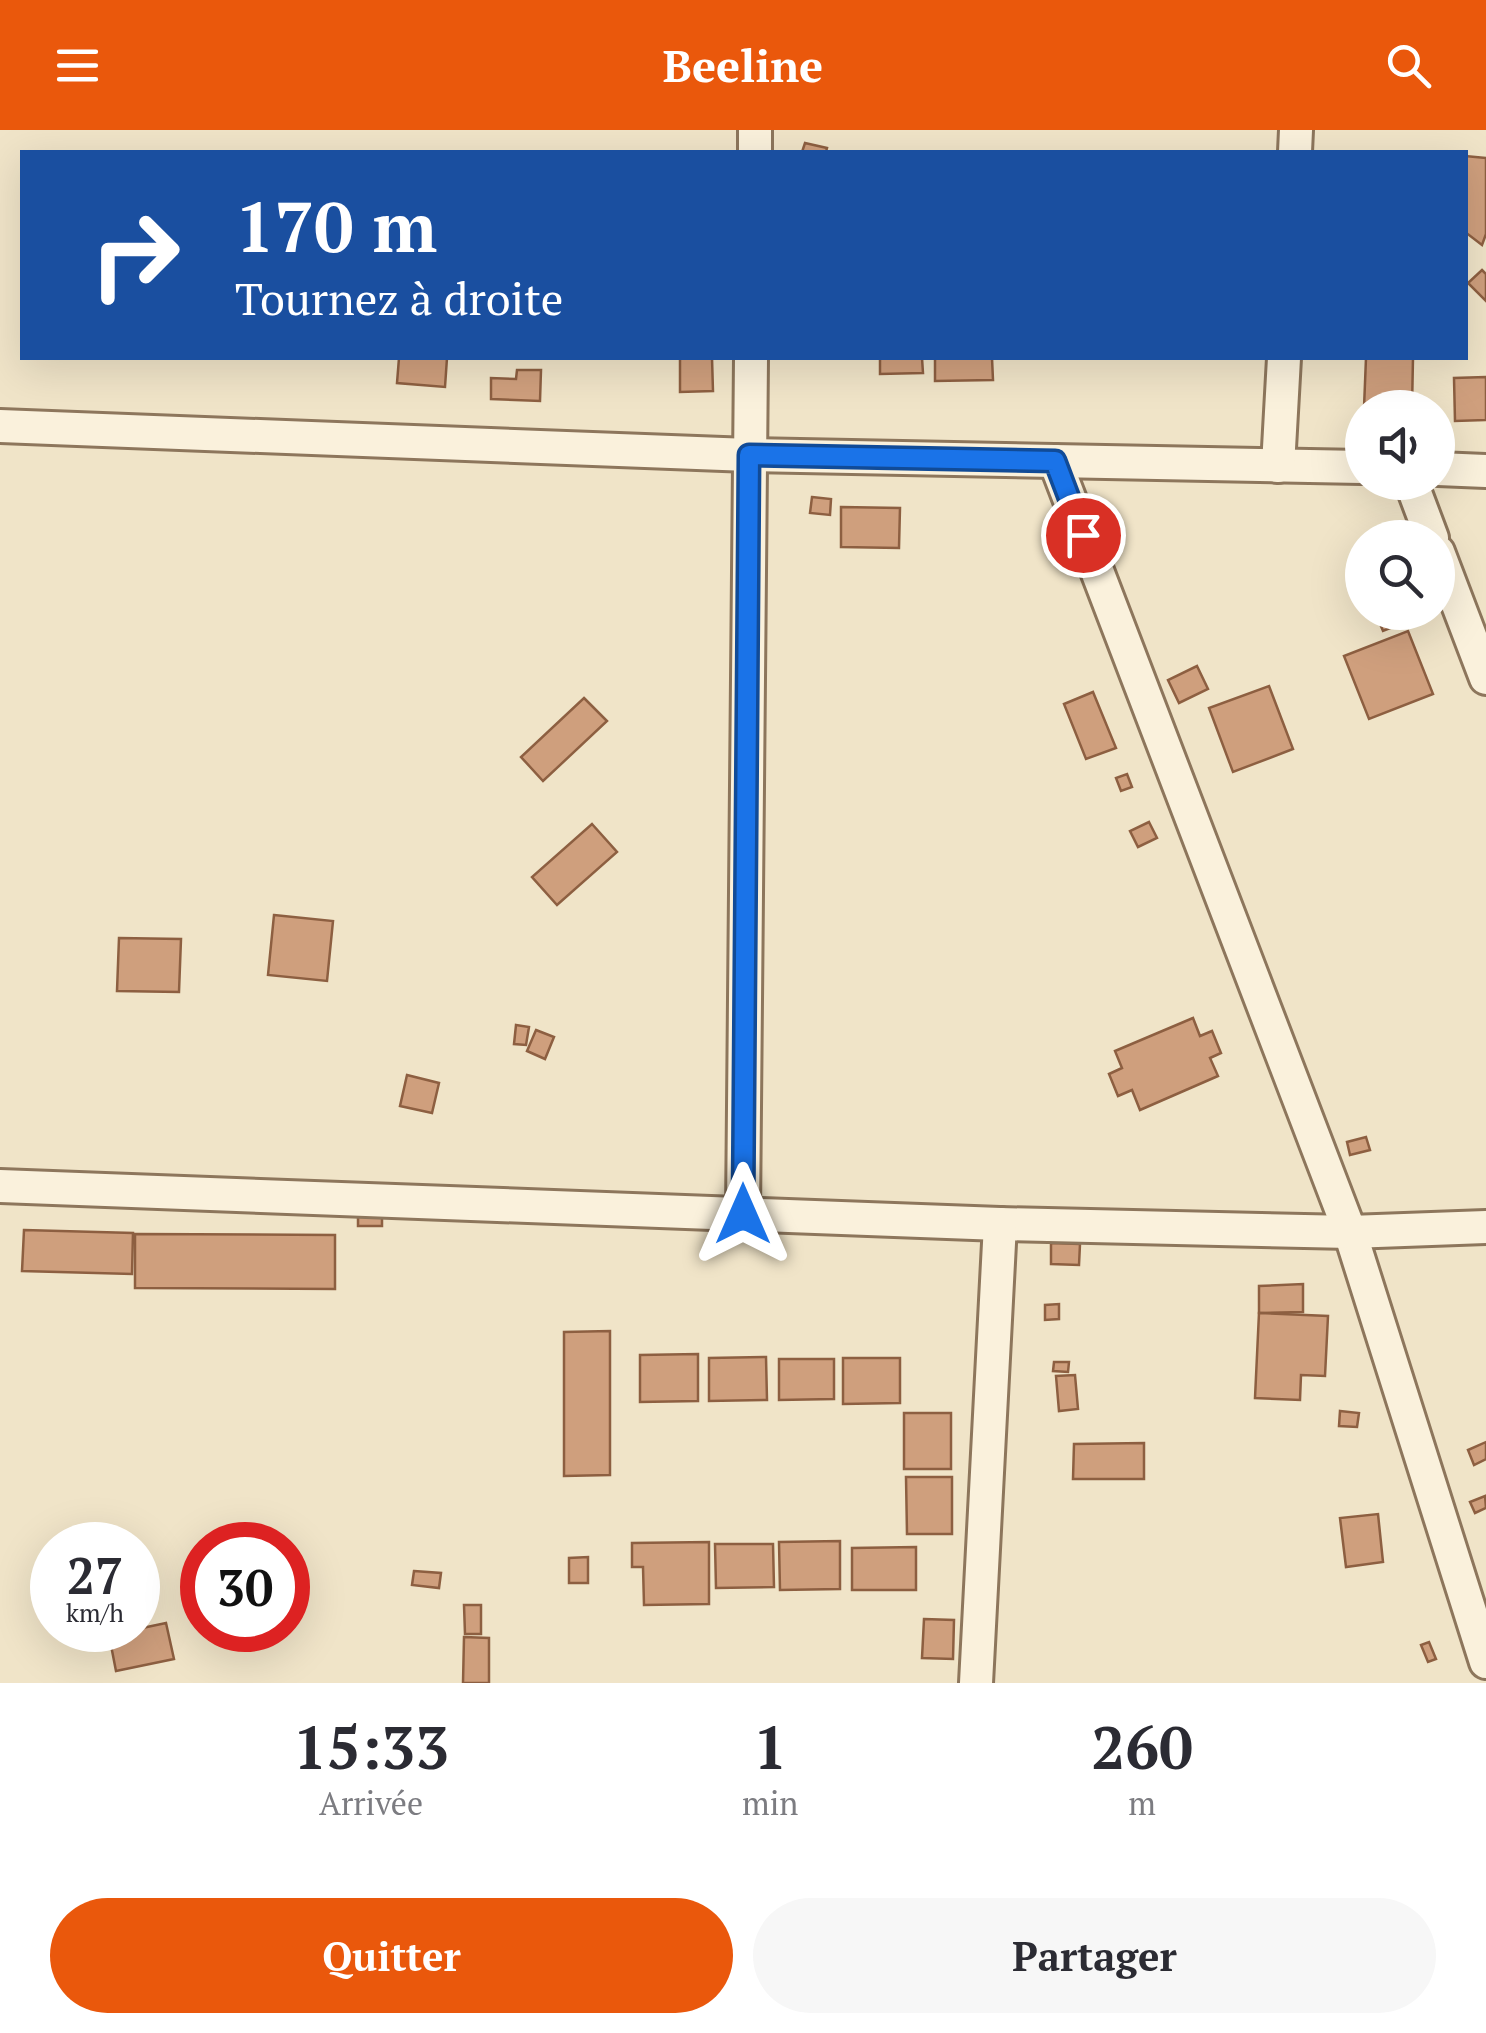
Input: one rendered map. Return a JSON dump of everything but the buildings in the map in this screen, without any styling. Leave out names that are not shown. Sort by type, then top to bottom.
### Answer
[{"type":"street","points":[[743,1214],[751,360]]},
{"type":"street","points":[[1278,466],[1284,360]]},
{"type":"street","points":[[0,426],[749,455],[1345,467]]},
{"type":"street","points":[[1055,461],[1350,1232],[1486,1662]]},
{"type":"street","points":[[1455,470],[1486,471]]},
{"type":"street","points":[[1455,597],[1486,678]]},
{"type":"street","points":[[0,1186],[1000,1224],[1350,1232],[1486,1227]]},
{"type":"street","points":[[976,1683],[1000,1224]]},
{"type":"route","points":[[743,1214],[749,455],[1055,461],[1083,535]]}]
